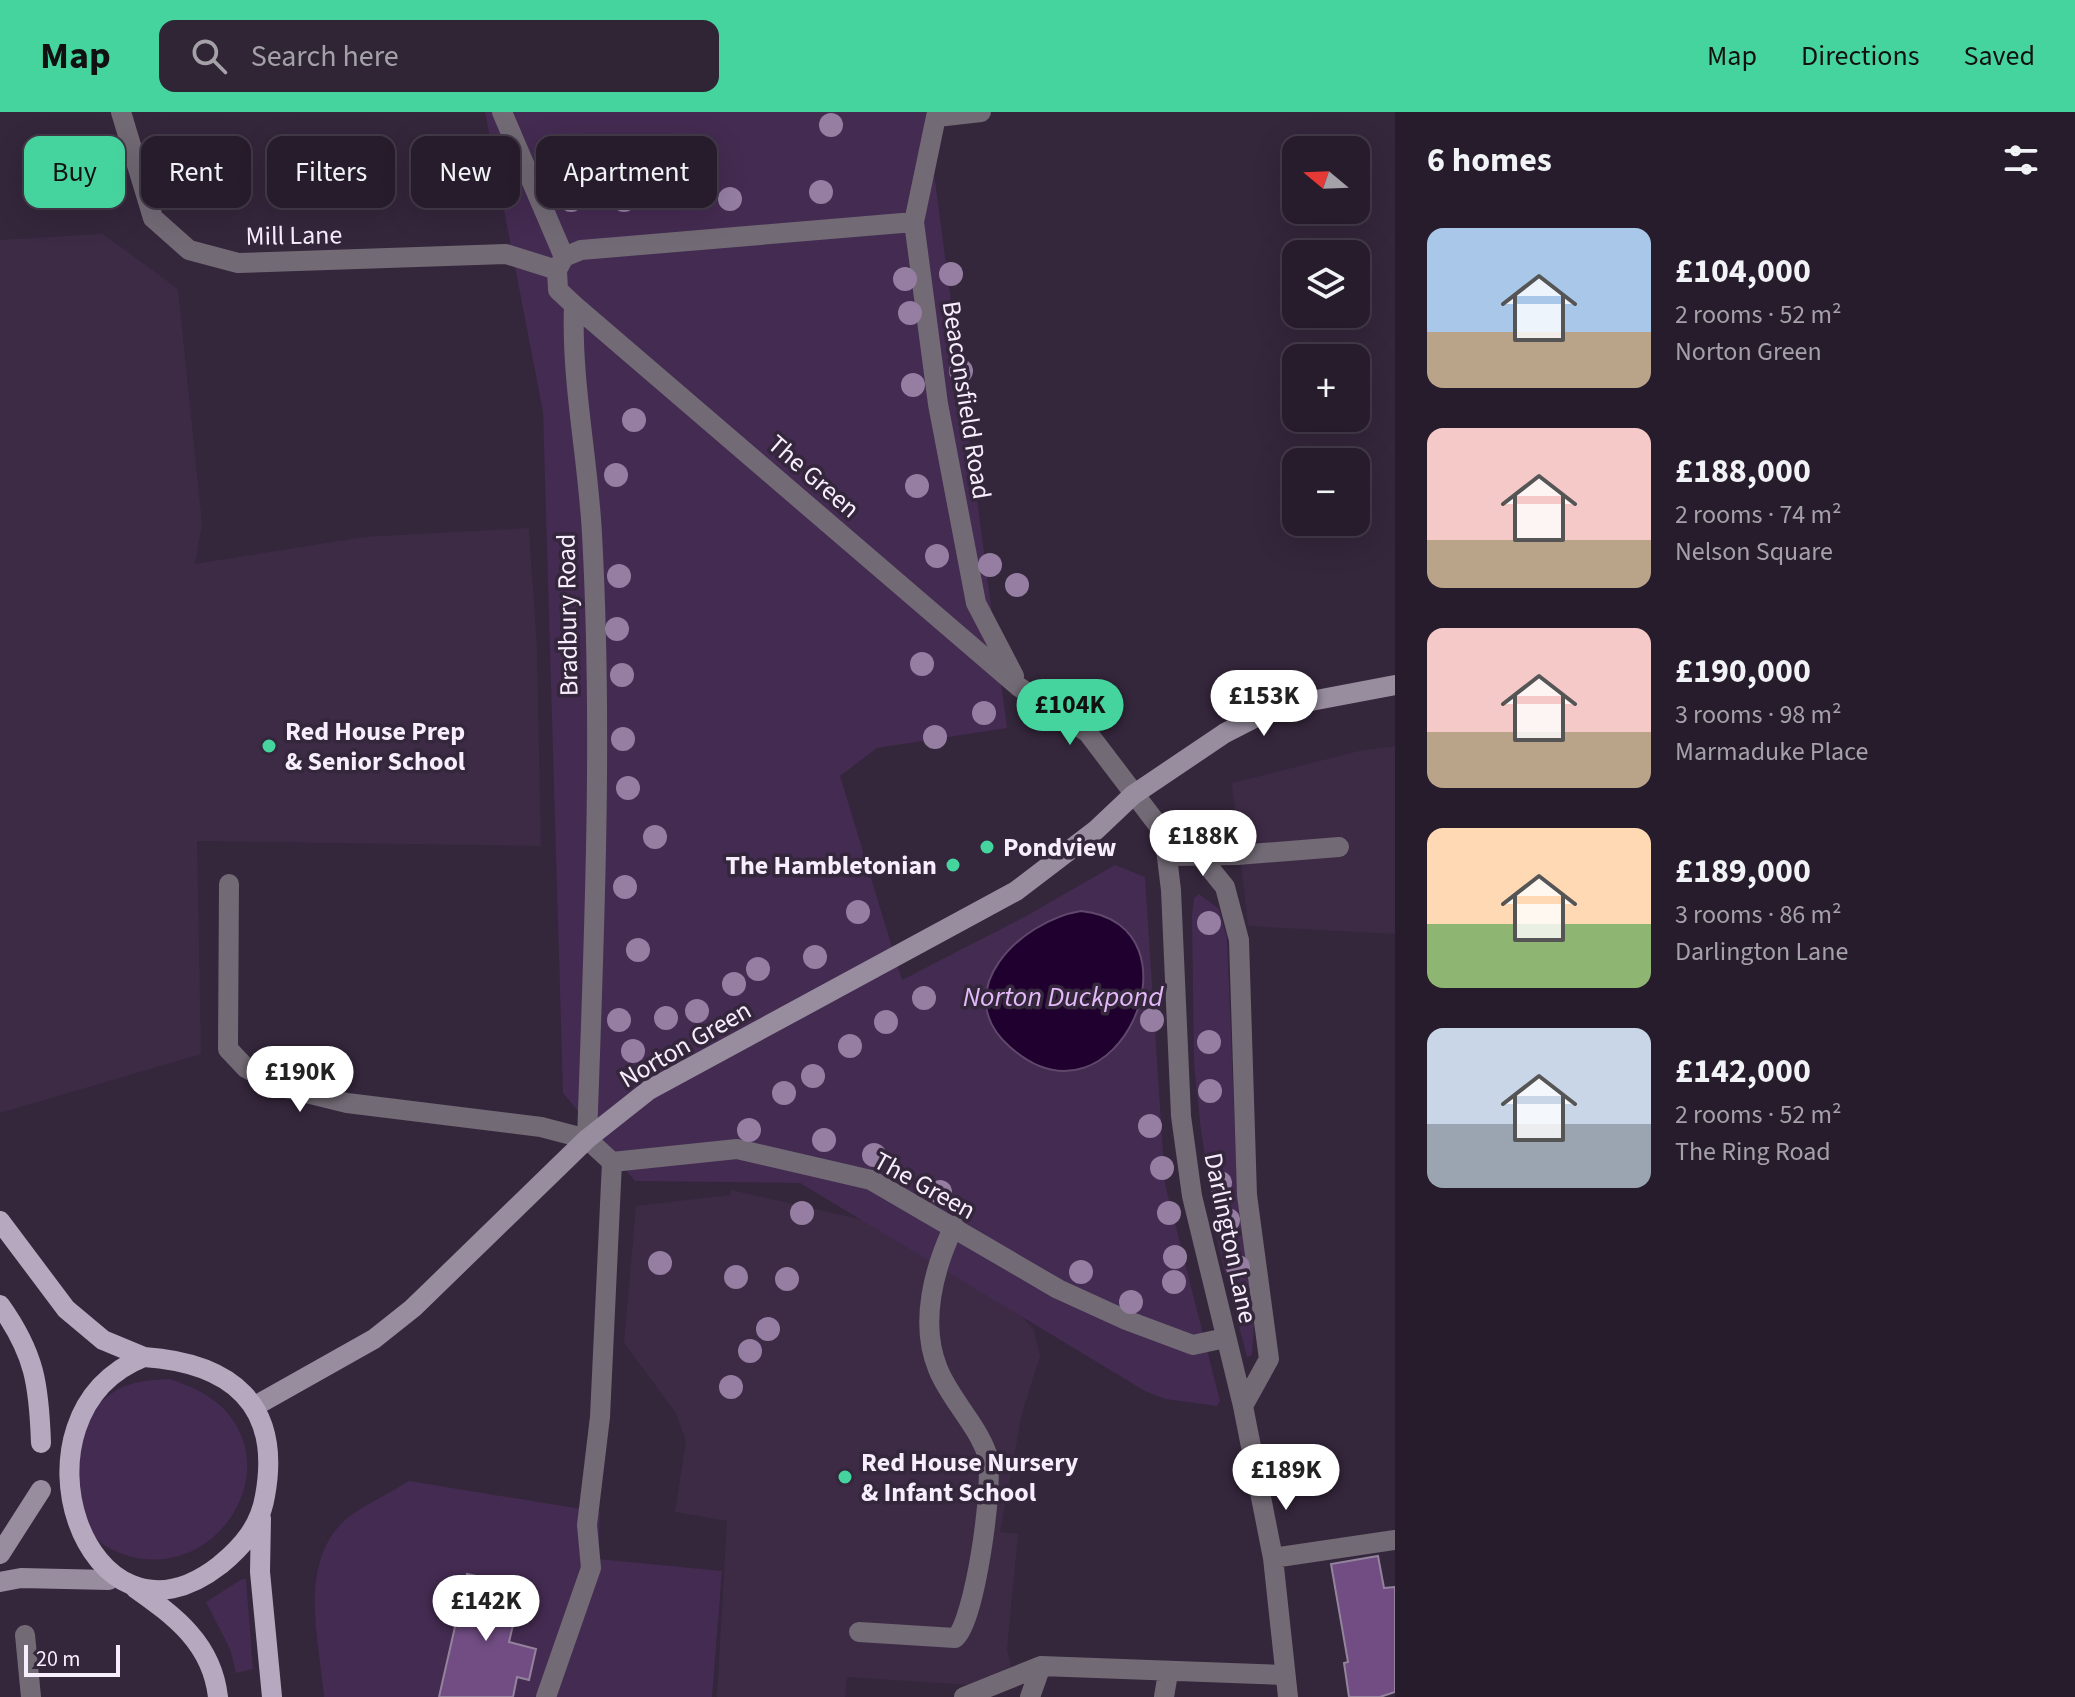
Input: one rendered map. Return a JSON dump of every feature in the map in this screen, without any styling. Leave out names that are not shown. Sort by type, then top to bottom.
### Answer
[{"type":"main road","name":"Norton Green","points":[[255,1406],[374,1339],[413,1308],[587,1139],[649,1090],[1016,891],[1096,830],[1133,795],[1225,733],[1274,708],[1395,685]]},
{"type":"main road","points":[[0,1221],[66,1309],[103,1340],[144,1357],[181,1360],[226,1379],[255,1406],[270,1444],[261,1518],[260,1572],[272,1697]]},
{"type":"main road","points":[[0,1305],[20,1333],[39,1386],[41,1490],[49,1513]]},
{"type":"main road","points":[[41,1451],[62,1409],[81,1386],[100,1373],[144,1357]]},
{"type":"main road","points":[[0,1554],[41,1490]]},
{"type":"main road","points":[[0,1582],[21,1578],[109,1580],[135,1588],[179,1588],[211,1572],[237,1551],[261,1518]]},
{"type":"main road","points":[[60,1534],[74,1554],[109,1580]]},
{"type":"main road","points":[[135,1588],[173,1615],[199,1640],[218,1697]]},
{"type":"street","name":"Mill Lane","points":[[121,112],[153,218],[189,250],[238,263],[506,254],[561,263]]},
{"type":"street","name":"Bradbury Road","points":[[502,112],[561,263],[558,290],[574,305],[573,348],[592,533],[597,839],[587,1139]]},
{"type":"street","points":[[937,114],[981,112]]},
{"type":"street","name":"Beaconsfield Road","points":[[937,114],[914,222],[938,404],[976,603],[1019,687]]},
{"type":"street","points":[[561,263],[581,250],[914,222]]},
{"type":"street","name":"The Green","points":[[574,305],[1019,687],[1088,733],[1133,795]]},
{"type":"street","name":"Darlington Lane","points":[[1133,795],[1164,833],[1169,856],[1181,1116],[1192,1196],[1243,1406],[1273,1558],[1288,1697]]},
{"type":"street","points":[[1169,856],[1237,855],[1339,847]]},
{"type":"street","points":[[1200,856],[1225,887],[1239,940],[1247,1195],[1269,1359],[1243,1406]]},
{"type":"street","points":[[229,884],[228,1049],[246,1068],[278,1086],[347,1103],[541,1127],[587,1139],[612,1162],[600,1417],[587,1525],[591,1568],[546,1697]]},
{"type":"street","name":"The Green","points":[[612,1162],[737,1149],[871,1180],[954,1226],[964,1237],[1058,1289],[1126,1320],[1193,1345],[1225,1338]]},
{"type":"street","points":[[859,1632],[955,1638],[966,1621],[980,1561],[990,1479],[987,1456],[938,1369],[930,1330],[933,1284],[941,1253],[954,1226]]},
{"type":"street","points":[[1273,1558],[1395,1540]]},
{"type":"street","points":[[25,1635],[31,1697]]},
{"type":"street","points":[[964,1697],[1041,1666],[1284,1675]]},
{"type":"street","points":[[1030,1697],[1041,1666]]},
{"type":"street","points":[[1164,1697],[1168,1673]]},
{"type":"shaded area","points":[[485,112],[926,112],[1007,728],[877,748],[840,776],[902,980],[1028,915],[1115,865],[1145,877],[1165,1184],[1220,1401],[1217,1406],[1165,1399],[1145,1391],[800,1183],[635,1181],[563,1093],[543,412],[504,208],[520,208],[520,136],[490,136]]},
{"type":"shaded area","name":"Red House Prep & Senior School","points":[[103,234],[178,289],[202,524],[195,564],[364,537],[529,528],[537,651],[541,846],[197,841],[201,1054],[0,1113],[0,240]]},
{"type":"shaded area","points":[[1395,746],[1395,934],[1248,926],[1232,783],[1359,751]]},
{"type":"shaded area","points":[[1199,894],[1219,909],[1227,938],[1237,1185],[1254,1324],[1252,1355],[1247,1357],[1219,1249],[1194,1064],[1192,915],[1194,898]]},
{"type":"shaded area","name":"Red House Nursery & Infant School","points":[[731,1190],[899,1228],[1016,1310],[1034,1330],[1040,1356],[1022,1413],[1000,1532],[1018,1534],[1007,1649],[1016,1688],[847,1677],[845,1697],[717,1697],[727,1521],[675,1512],[686,1441],[676,1413],[624,1343],[636,1206],[730,1195]]},
{"type":"shaded area","points":[[170,1379],[211,1398],[223,1408],[240,1432],[247,1458],[245,1485],[236,1509],[220,1531],[198,1548],[173,1558],[136,1558],[105,1545],[86,1529],[77,1500],[69,1439],[111,1394],[135,1383]]},
{"type":"shaded area","points":[[409,1481],[600,1512],[598,1559],[722,1571],[712,1697],[324,1697],[315,1600],[322,1554],[333,1533],[350,1516]]},
{"type":"shaded area","points":[[246,1579],[253,1669],[236,1673],[230,1649],[206,1602]]},
{"type":"water","name":"Norton Duckpond","points":[[1081,911],[1119,924],[1139,951],[1143,985],[1134,1020],[1113,1049],[1084,1068],[1049,1069],[1010,1047],[992,1026],[986,1004],[989,982],[999,962],[1015,944],[1058,917]]},
{"type":"building","points":[[1378,1556],[1384,1588],[1395,1587],[1395,1692],[1380,1697],[1349,1697],[1344,1663],[1348,1662],[1331,1564]]},
{"type":"building","points":[[467,1574],[522,1586],[509,1642],[536,1649],[529,1680],[517,1677],[513,1697],[439,1697]]},
{"type":"place","name":"Red House Prep & Senior School","points":[[269,746]]},
{"type":"place","name":"Pondview","points":[[987,847]]},
{"type":"place","name":"The Hambletonian","points":[[953,865]]},
{"type":"place","name":"Red House Nursery & Infant School","points":[[845,1477]]}]
